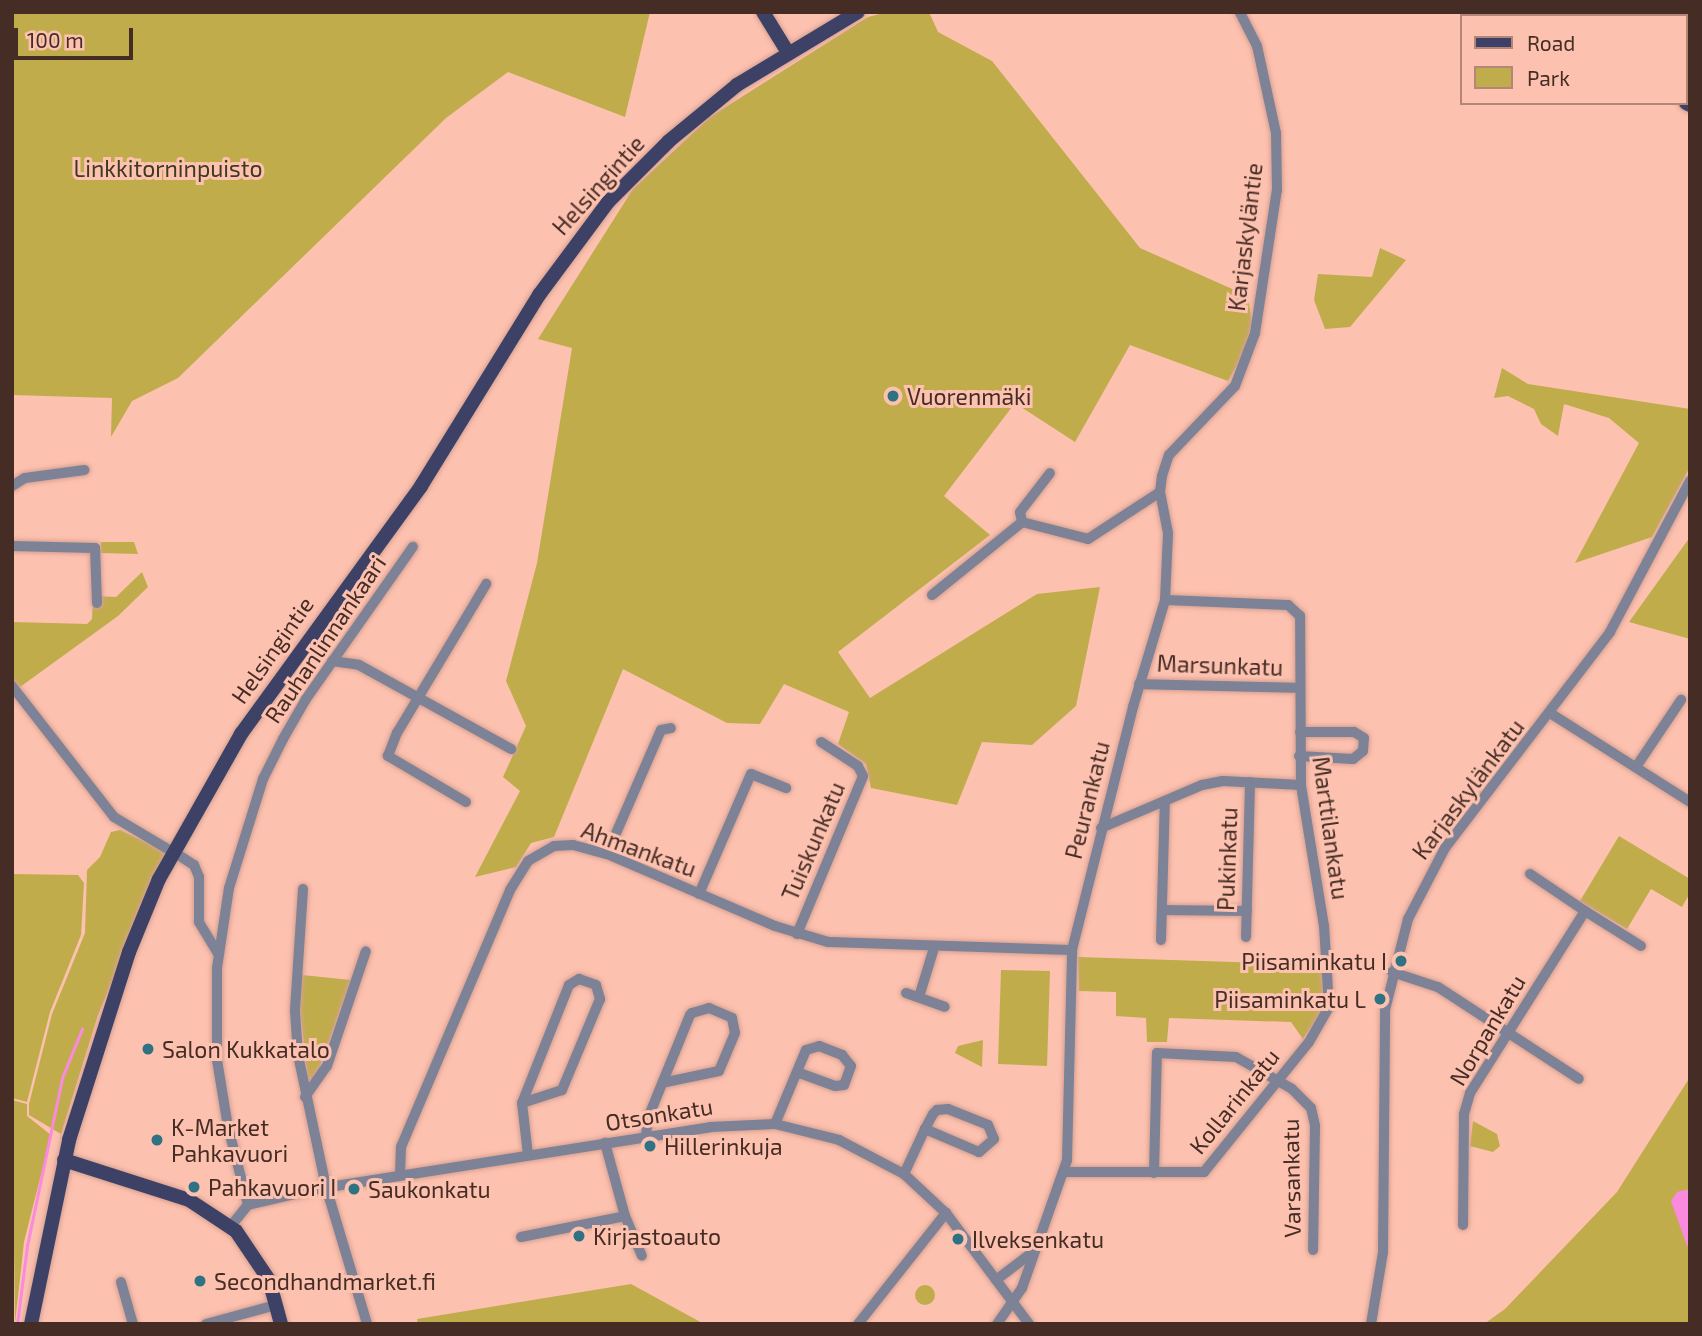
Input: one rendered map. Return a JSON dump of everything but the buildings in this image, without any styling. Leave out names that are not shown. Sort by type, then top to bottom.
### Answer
[{"type":"main road","points":[[763,12],[788,51]]},
{"type":"main road","name":"Helsingintie","points":[[32,1324],[64,1160],[93,1056],[159,879],[241,734],[421,486],[512,337],[587,228],[677,134],[788,51],[858,12]]},
{"type":"main road","points":[[64,1160],[188,1200],[230,1227],[255,1254],[281,1324]]},
{"type":"street","name":"Karjaskyläntie","points":[[1235,386],[1255,332],[1277,190],[1276,133],[1257,46],[1240,12]]},
{"type":"street","name":"Peurankatu","points":[[997,1324],[1014,1304],[1065,1172],[1070,1130],[1072,950],[1101,828],[1164,600],[1168,533],[1160,492],[1169,455],[1235,386]]},
{"type":"street","points":[[12,486],[24,478],[84,470]]},
{"type":"street","points":[[1022,522],[1020,512],[1051,473]]},
{"type":"street","name":"Karjaskylänkatu","points":[[1371,1324],[1383,1252],[1384,1019],[1392,972],[1413,907],[1445,848],[1550,713],[1617,621],[1690,481]]},
{"type":"street","points":[[1022,522],[1088,539],[1160,492]]},
{"type":"street","points":[[932,595],[1022,522]]},
{"type":"street","points":[[12,546],[95,548],[97,603]]},
{"type":"street","name":"Rauhanlinnankaari","points":[[248,1205],[221,1094],[218,954],[240,843],[263,779],[306,699],[413,547]]},
{"type":"street","points":[[466,802],[388,756],[419,696],[486,584]]},
{"type":"street","name":"Marttilankatu","points":[[1164,600],[1297,608],[1301,785],[1328,969]]},
{"type":"street","points":[[332,661],[359,665],[511,749]]},
{"type":"street","name":"Marsunkatu","points":[[1139,684],[1300,688]]},
{"type":"street","points":[[12,686],[114,817],[166,848]]},
{"type":"street","points":[[1636,767],[1681,700]]},
{"type":"street","points":[[1550,713],[1690,802]]},
{"type":"street","points":[[607,855],[661,730],[671,728]]},
{"type":"street","points":[[1299,756],[1353,759],[1363,751],[1364,738],[1354,732],[1300,732]]},
{"type":"street","name":"Tuiskunkatu","points":[[797,934],[863,776],[858,766],[821,742]]},
{"type":"street","points":[[699,894],[751,774],[786,788]]},
{"type":"street","name":"Pukinkatu","points":[[1246,937],[1250,782]]},
{"type":"street","points":[[1101,828],[1210,783],[1301,785]]},
{"type":"street","points":[[1161,940],[1165,801]]},
{"type":"street","name":"Ahmankatu","points":[[400,1175],[401,1147],[517,876],[533,856],[560,845],[607,855],[797,934],[843,944],[1072,950]]},
{"type":"street","points":[[180,856],[194,865],[199,877],[202,933],[218,954]]},
{"type":"street","points":[[1530,874],[1641,946]]},
{"type":"street","points":[[303,889],[295,1011],[305,1097],[326,1187],[367,1324]]},
{"type":"street","points":[[1163,910],[1247,911]]},
{"type":"street","name":"Norpankatu","points":[[1463,1225],[1464,1114],[1470,1093],[1586,911]]},
{"type":"street","points":[[919,998],[934,948]]},
{"type":"street","points":[[305,1097],[327,1066],[366,951]]},
{"type":"street","name":"Kollarinkatu","points":[[1065,1172],[1194,1175],[1206,1170],[1324,1020],[1330,1002],[1328,969]]},
{"type":"street","points":[[1392,972],[1438,987],[1578,1079]]},
{"type":"street","points":[[522,1103],[562,1090],[600,999],[596,985],[579,979],[569,985],[522,1103],[527,1155]]},
{"type":"street","points":[[906,993],[945,1007]]},
{"type":"street","points":[[646,1136],[648,1118],[662,1083],[692,1013],[709,1008],[732,1018],[735,1033],[719,1070],[662,1083]]},
{"type":"street","points":[[775,1124],[797,1072],[813,1046],[842,1055],[850,1066],[844,1085],[835,1086],[797,1072]]},
{"type":"street","name":"Varsankatu","points":[[1154,1173],[1157,1054],[1236,1057],[1302,1097],[1314,1115],[1313,1250]]},
{"type":"street","points":[[904,1174],[925,1129],[933,1114],[942,1108],[988,1125],[994,1139],[979,1152],[925,1129]]},
{"type":"street","name":"Otsonkatu","points":[[248,1205],[326,1187],[646,1136],[720,1125],[775,1124],[834,1139],[904,1174],[946,1213],[1029,1324]]},
{"type":"street","points":[[605,1143],[625,1216],[642,1256]]},
{"type":"street","points":[[230,1227],[248,1205]]},
{"type":"street","points":[[858,1324],[946,1213]]},
{"type":"street","points":[[521,1237],[625,1216]]},
{"type":"street","points":[[996,1280],[1034,1251]]},
{"type":"street","points":[[121,1282],[133,1324]]},
{"type":"street","points":[[206,1324],[276,1305]]},
{"type":"green space","name":"Linkkitorninpuisto","points":[[12,12],[650,12],[625,117],[508,72],[446,118],[178,378],[132,401],[111,437],[112,398],[12,395]]},
{"type":"green space","points":[[887,12],[929,12],[938,32],[992,61],[1140,248],[1248,296],[1252,323],[1242,356],[1228,381],[1130,345],[1075,442],[1015,403],[944,496],[990,535],[838,652],[870,698],[1037,594],[1100,587],[1076,706],[1032,745],[982,742],[957,805],[871,788],[866,764],[838,744],[849,712],[784,684],[760,724],[727,723],[623,669],[554,837],[531,843],[516,867],[475,877],[520,791],[503,777],[526,726],[506,681],[537,563],[572,348],[538,339],[633,189],[710,117],[868,17]]},
{"type":"green space","points":[[1380,248],[1406,260],[1350,327],[1325,329],[1314,300],[1318,274],[1372,277]]},
{"type":"green space","points":[[1502,368],[1528,384],[1690,409],[1690,467],[1652,537],[1575,563],[1639,443],[1609,418],[1564,404],[1558,436],[1541,424],[1534,409],[1508,396],[1494,398]]},
{"type":"green space","points":[[1690,537],[1690,639],[1629,622]]},
{"type":"green space","points":[[101,542],[134,542],[138,554],[100,553]]},
{"type":"green space","points":[[142,572],[148,587],[118,616],[20,687],[12,679],[12,618],[13,622],[87,624],[92,619],[93,596],[116,597]]},
{"type":"green space","points":[[120,830],[166,852],[98,1015],[61,1134],[29,1115],[29,1104],[52,1014],[85,933],[87,870],[100,857],[111,832]]},
{"type":"green space","points":[[1619,836],[1690,879],[1690,893],[1682,907],[1651,889],[1627,929],[1580,901]]},
{"type":"green space","points":[[12,874],[78,875],[84,883],[81,935],[50,1012],[27,1102],[12,1098]]},
{"type":"green space","points":[[1078,957],[1324,965],[1323,1009],[1303,1039],[1291,1022],[1169,1018],[1167,1042],[1147,1042],[1146,1018],[1116,1016],[1116,992],[1079,991]]},
{"type":"green space","points":[[1001,970],[1050,971],[1047,1066],[998,1064]]},
{"type":"green space","points":[[302,975],[351,980],[316,1077],[308,1081],[300,1008]]},
{"type":"green space","points":[[983,1040],[982,1067],[955,1053],[958,1046]]},
{"type":"green space","points":[[1690,1077],[1690,1324],[1484,1324],[1505,1309],[1617,1192]]},
{"type":"green space","points":[[12,1100],[27,1104],[27,1116],[51,1135],[24,1242],[15,1324]]},
{"type":"green space","points":[[1473,1121],[1497,1134],[1500,1146],[1493,1152],[1470,1146]]},
{"type":"green space","points":[[631,1284],[704,1324],[418,1324],[417,1319]]},
{"type":"green space","points":[[925,1285],[932,1288],[935,1295],[932,1302],[925,1305],[918,1302],[915,1295],[918,1288]]},
{"type":"shaded area","points":[[1690,1189],[1690,1246],[1687,1246],[1671,1201],[1677,1192]]},
{"type":"waterway","points":[[17,1324],[27,1246],[62,1078],[82,1029]]},
{"type":"place","name":"Vuorenmäki","points":[[893,396]]},
{"type":"place","name":"Piisaminkatu I","points":[[1401,961]]},
{"type":"place","name":"Piisaminkatu L","points":[[1380,999]]},
{"type":"place","name":"Salon Kukkatalo","points":[[148,1049]]},
{"type":"place","name":"K-Market Pahkavuori","points":[[157,1140]]},
{"type":"place","name":"Hillerinkuja","points":[[650,1146]]},
{"type":"place","name":"Pahkavuori I","points":[[194,1187]]},
{"type":"place","name":"Saukonkatu","points":[[354,1189]]},
{"type":"place","name":"Kirjastoauto","points":[[579,1236]]},
{"type":"place","name":"Ilveksenkatu","points":[[958,1239]]},
{"type":"place","name":"Secondhandmarket.fi","points":[[200,1281]]}]
